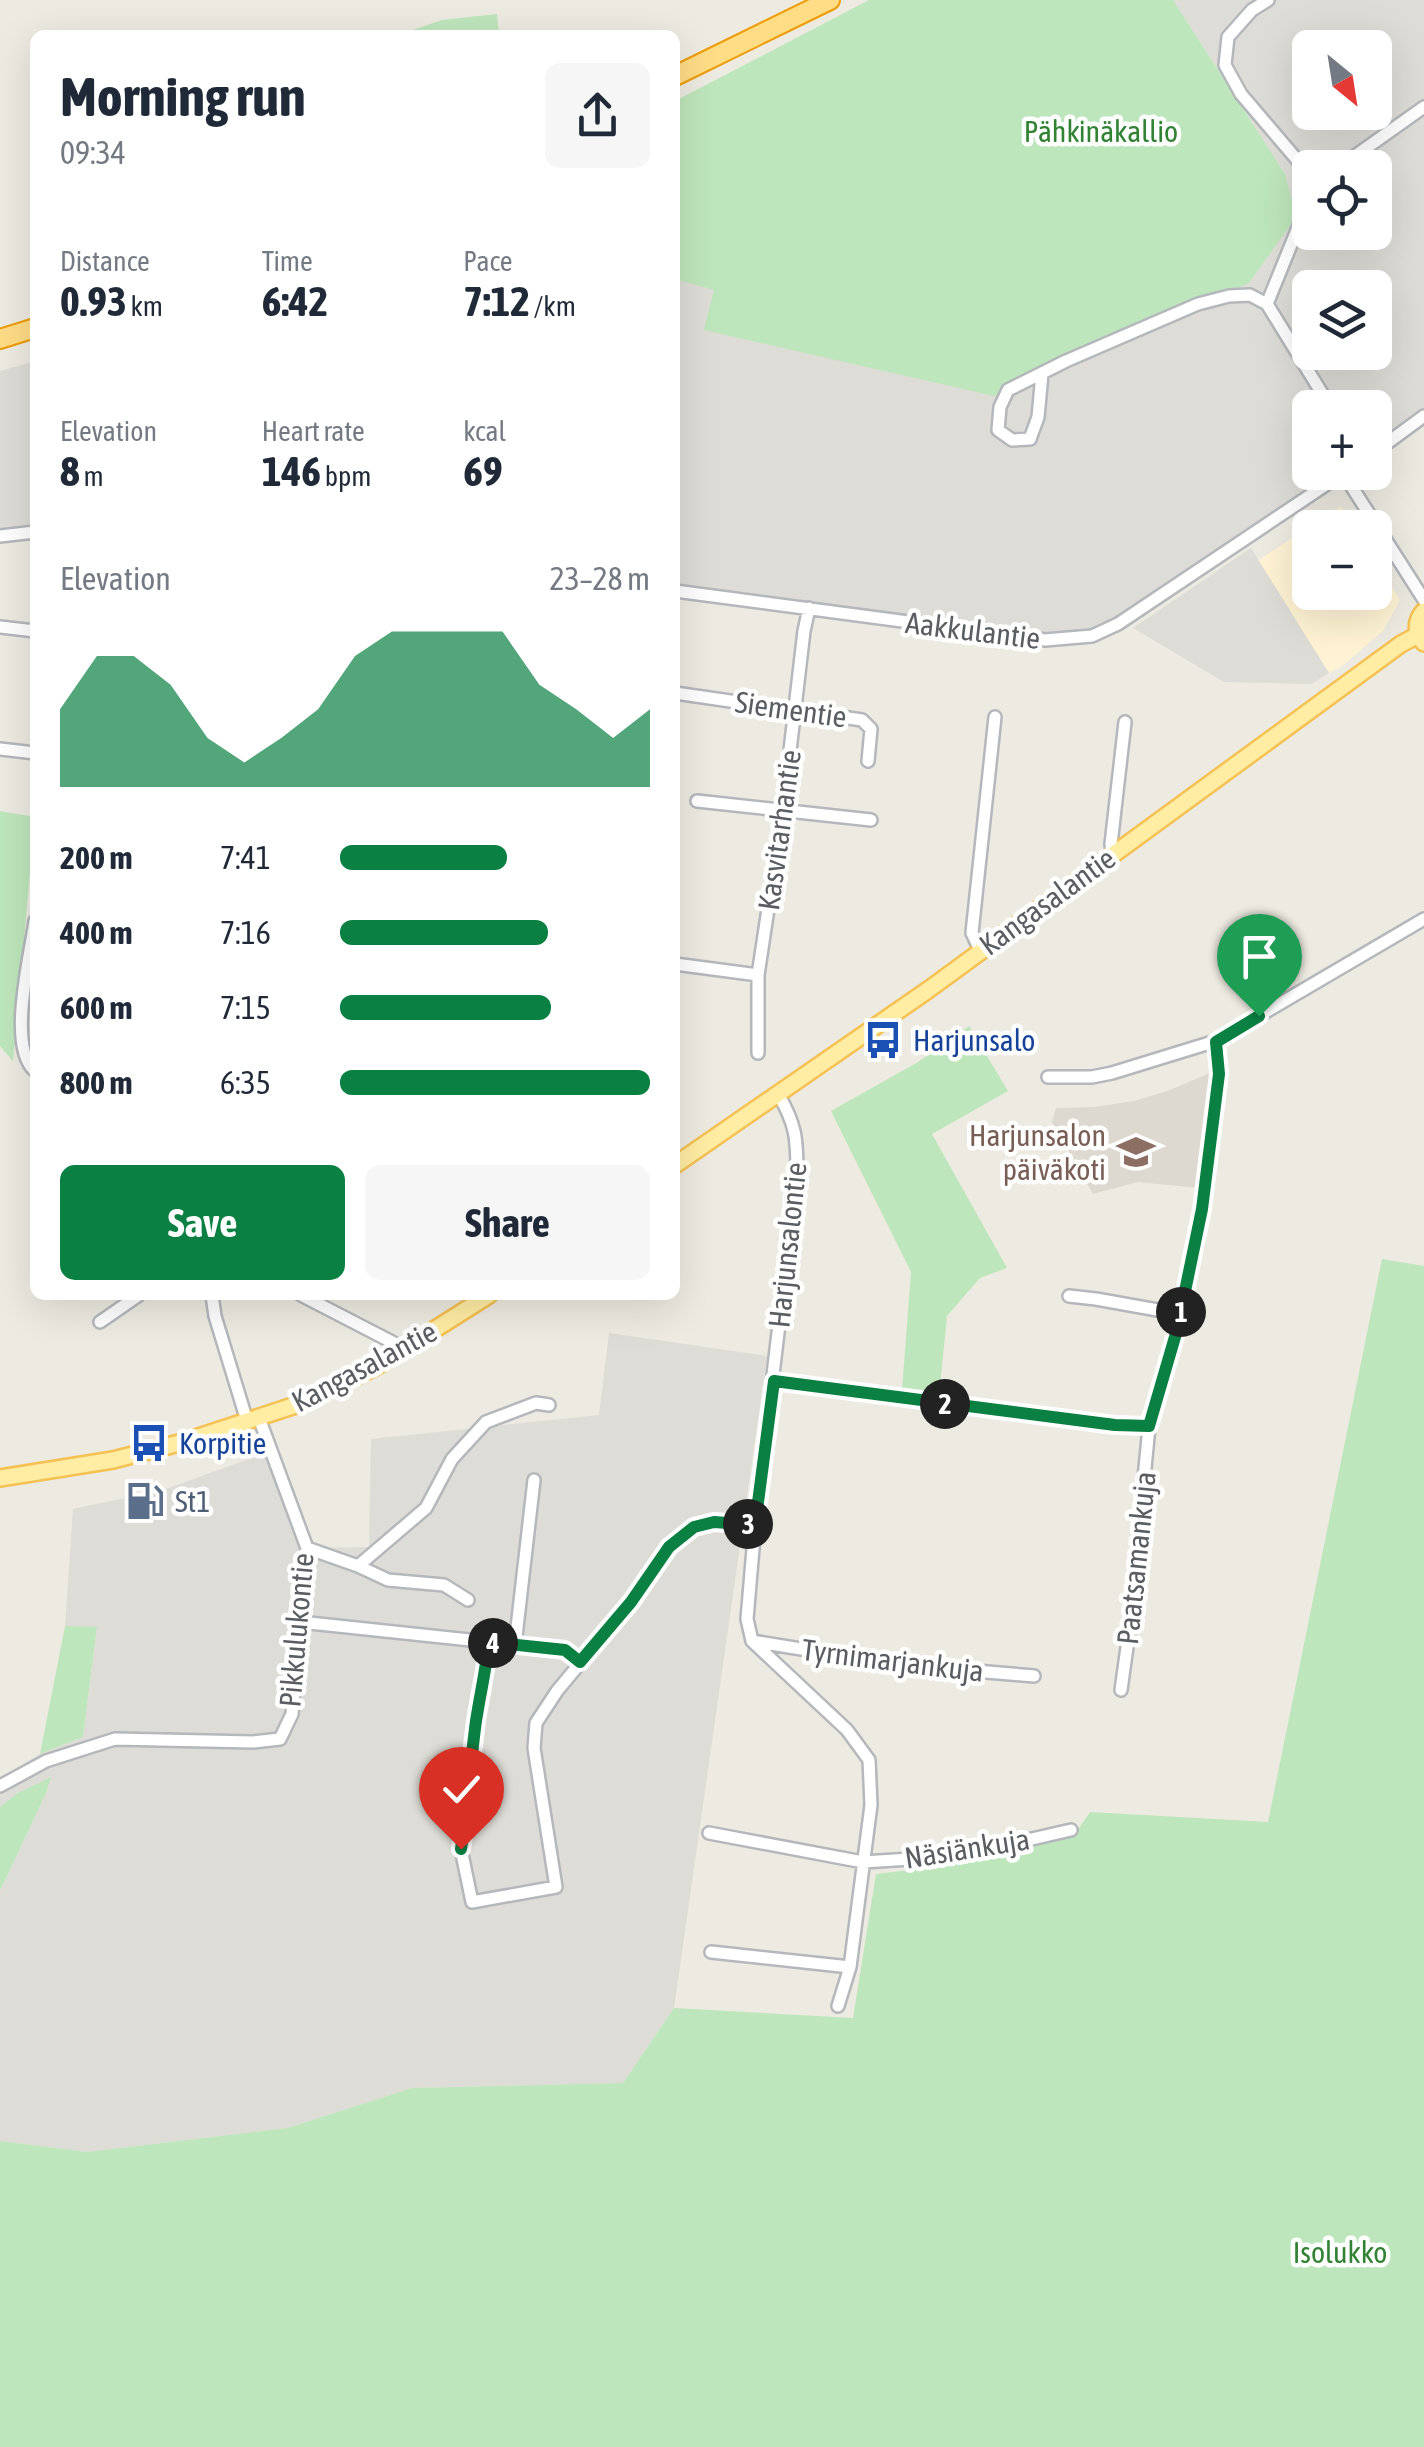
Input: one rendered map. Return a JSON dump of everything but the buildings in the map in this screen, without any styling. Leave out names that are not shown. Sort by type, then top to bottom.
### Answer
[{"type":"highway","points":[[680,74],[830,0]]},
{"type":"highway","points":[[0,339],[30,330]]},
{"type":"main road","points":[[1421,639],[1417,624],[1424,610]]},
{"type":"main road","name":"Kangasalantie","points":[[680,1162],[874,1028],[1400,644],[1421,639]]},
{"type":"main road","name":"Kangasalantie","points":[[0,1478],[113,1460],[302,1404],[377,1366],[481,1300]]},
{"type":"street","points":[[1268,0],[1252,10],[1228,37],[1225,65],[1241,94],[1292,155]]},
{"type":"street","points":[[1363,150],[1424,107]]},
{"type":"street","points":[[1266,304],[1292,241]]},
{"type":"street","points":[[1042,374],[1038,416],[1030,439],[1012,440],[998,430],[1000,408],[1008,390],[1066,361],[1198,304],[1250,295],[1266,304],[1320,390]]},
{"type":"street","points":[[1392,440],[1424,416]]},
{"type":"street","name":"Aakkulantie","points":[[680,592],[1045,640],[1092,636],[1118,624],[1319,490]]},
{"type":"street","points":[[1355,490],[1424,600]]},
{"type":"street","points":[[0,536],[30,533]]},
{"type":"street","name":"Kasvitarhantie","points":[[758,1053],[758,974],[810,608]]},
{"type":"street","points":[[0,626],[30,630]]},
{"type":"street","name":"Siementie","points":[[680,694],[862,720],[871,729],[868,761]]},
{"type":"street","points":[[980,950],[972,933],[995,717]]},
{"type":"street","points":[[1112,854],[1125,722]]},
{"type":"street","points":[[0,750],[30,753]]},
{"type":"street","points":[[697,802],[871,820]]},
{"type":"street","points":[[1048,1078],[1112,1073],[1216,1042],[1424,920]]},
{"type":"street","points":[[30,955],[19,1031],[30,1067]]},
{"type":"street","points":[[680,965],[758,974]]},
{"type":"street","name":"Paatsamankuja","points":[[1121,1690],[1149,1426],[1180,1314],[1202,1209],[1219,1074],[1216,1042]]},
{"type":"street","name":"Harjunsalontie","points":[[752,1641],[746,1619],[797,1164],[793,1119],[778,1094]]},
{"type":"street","points":[[1069,1296],[1180,1314]]},
{"type":"street","points":[[100,1322],[132,1300]]},
{"type":"street","points":[[213,1300],[253,1420]]},
{"type":"street","points":[[311,1300],[394,1343]]},
{"type":"street","points":[[774,1381],[1115,1425],[1149,1426]]},
{"type":"street","points":[[358,1566],[426,1508],[452,1459],[486,1422],[536,1403],[549,1405]]},
{"type":"street","name":"Pikkulukontie","points":[[0,1786],[46,1761],[114,1740],[280,1739],[292,1714],[307,1548],[253,1420]]},
{"type":"street","points":[[514,1645],[534,1480]]},
{"type":"street","points":[[489,1642],[461,1849],[472,1902],[556,1887],[534,1748],[536,1723],[557,1690],[631,1602],[669,1547],[694,1527],[714,1522],[755,1525]]},
{"type":"street","points":[[307,1548],[388,1580],[444,1585],[468,1600]]},
{"type":"street","points":[[300,1622],[565,1650],[580,1662]]},
{"type":"street","points":[[752,1641],[848,1730],[869,1760],[871,1804],[850,1967],[838,2006]]},
{"type":"street","name":"Tyrnimarjankuja","points":[[752,1641],[893,1664],[1034,1676]]},
{"type":"street","name":"Näsiänkuja","points":[[709,1833],[863,1862],[958,1856],[1071,1830]]},
{"type":"street","points":[[711,1952],[850,1967]]},
{"type":"shaded area","points":[[1173,0],[1424,0],[1424,416],[1392,440],[1392,390],[1292,390],[1292,490],[1319,490],[1118,624],[1059,640],[680,592],[680,280],[715,290],[705,330],[1285,174]]},
{"type":"shaded area","points":[[30,362],[30,527],[0,530],[0,371]]},
{"type":"shaded area","points":[[1292,538],[1292,610],[1392,610],[1392,587],[1400,600],[1383,631],[1329,673],[1257,561]]},
{"type":"shaded area","points":[[1251,548],[1329,673],[1311,684],[1224,682],[1133,628]]},
{"type":"shaded area","name":"Harjunsalon päiväkoti","points":[[1212,1072],[1199,1188],[1138,1182],[1093,1194],[1052,1122],[1056,1108],[1134,1101]]},
{"type":"shaded area","points":[[609,1333],[767,1356],[674,2008],[623,2083],[412,2088],[288,2128],[87,2152],[0,2141],[0,1891],[50,1779],[18,1793],[0,1807],[0,1779],[40,1754],[83,1737],[97,1628],[65,1626],[73,1509],[166,1489],[276,1449],[307,1548],[369,1547],[371,1439],[599,1415]]},
{"type":"green space","name":"Pähkinäkallio","points":[[869,0],[1173,0],[1285,174],[1292,201],[1292,223],[1249,283],[994,396],[704,330],[714,290],[680,280],[680,98]]},
{"type":"green space","points":[[497,14],[499,30],[413,30],[442,20]]},
{"type":"green space","points":[[0,811],[30,816],[30,872],[13,1061],[0,1046]]},
{"type":"green space","points":[[969,1026],[1008,1091],[932,1134],[1007,1268],[980,1278],[947,1316],[939,1396],[902,1390],[911,1272],[831,1111],[918,1062]]},
{"type":"green space","name":"Isolukko","points":[[1382,1259],[1424,1266],[1424,2447],[0,2447],[0,2141],[87,2152],[288,2128],[412,2088],[623,2083],[674,2008],[853,2018],[876,1874],[959,1864],[1075,1834],[1090,1812],[1268,1822]]},
{"type":"green space","points":[[65,1626],[97,1627],[83,1737],[40,1754]]},
{"type":"green space","points":[[51,1777],[47,1791],[0,1891],[0,1807]]},
{"type":"place","name":"Harjunsalo","points":[[883,1040]]},
{"type":"place","name":"Harjunsalon päiväkoti","points":[[1136,1152]]},
{"type":"place","name":"Korpitie","points":[[149,1443]]},
{"type":"place","name":"St1","points":[[145,1501]]},
{"type":"route","points":[[461,1849],[489,1642],[565,1650],[580,1662],[631,1602],[669,1547],[694,1527],[714,1522],[755,1525],[774,1381],[1115,1425],[1149,1426],[1173,1347],[1202,1209],[1219,1074],[1216,1042],[1259,1016]]}]
